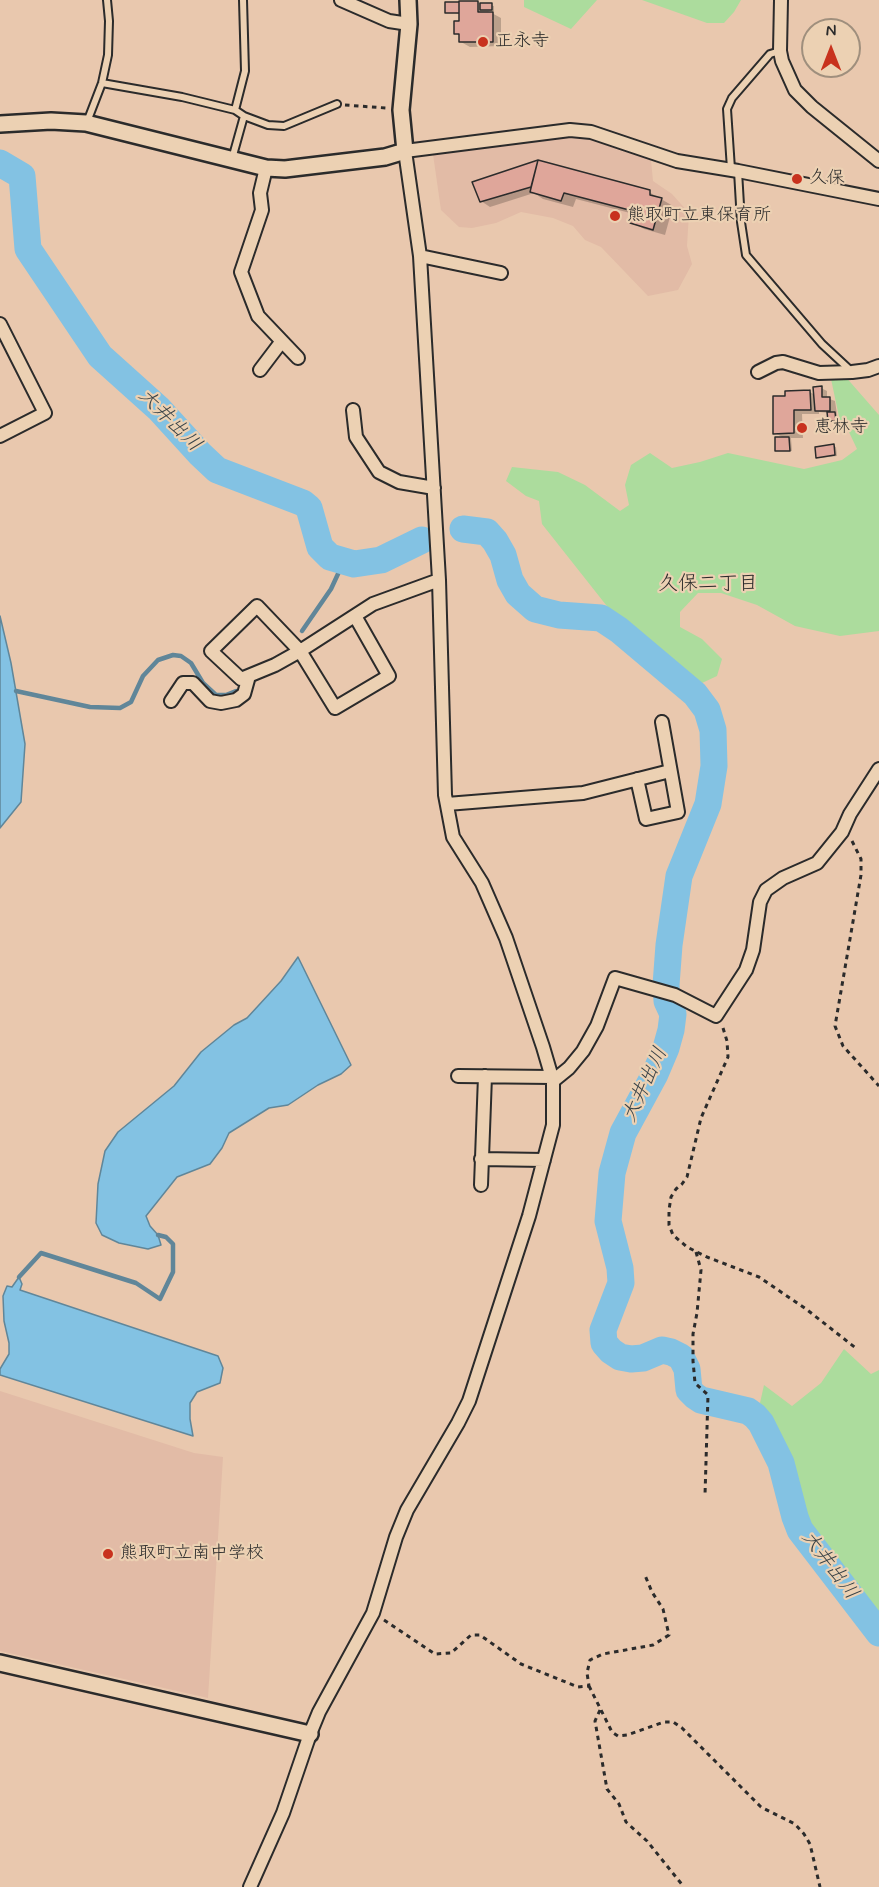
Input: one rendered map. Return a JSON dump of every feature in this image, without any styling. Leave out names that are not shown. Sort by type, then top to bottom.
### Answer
[{"type":"street","points":[[341,0],[389,21],[409,24]]},
{"type":"street","points":[[250,1887],[283,1813],[319,1712],[373,1613],[396,1537],[407,1510],[458,1424],[469,1401],[529,1216],[553,1125],[552,1079],[506,938],[482,883],[453,837],[447,804],[439,580],[420,256],[405,151],[402,110],[409,24],[408,0]]},
{"type":"street","points":[[781,0],[780,51],[788,77],[802,99],[879,161]]},
{"type":"street","points":[[0,124],[86,123],[266,168],[285,169],[570,130],[591,132],[677,161],[734,170],[879,200]]},
{"type":"street","points":[[266,168],[260,193],[262,210],[241,272],[258,316],[298,358]]},
{"type":"street","points":[[420,256],[501,273]]},
{"type":"street","points":[[0,324],[45,412],[0,436]]},
{"type":"street","points":[[260,370],[282,341]]},
{"type":"street","points":[[758,372],[783,362],[819,372],[852,372],[879,366]]},
{"type":"street","points":[[353,410],[356,437],[378,472],[399,482],[434,488]]},
{"type":"street","points":[[355,616],[389,676],[335,708],[300,651],[257,606],[211,651],[241,679],[300,651],[373,604],[439,580]]},
{"type":"street","points":[[171,701],[183,683],[193,683],[210,701],[221,703],[236,700],[244,694],[249,676]]},
{"type":"street","points":[[637,779],[646,819],[678,812],[662,722]]},
{"type":"street","points":[[458,1076],[552,1079],[569,1068],[583,1052],[597,1026],[615,978],[675,995],[716,1016],[746,970],[753,950],[760,902],[766,890],[783,878],[818,862],[842,832],[850,814],[879,769]]},
{"type":"street","points":[[447,804],[583,793],[670,771]]},
{"type":"street","points":[[481,1185],[485,1076]]},
{"type":"street","points":[[482,1159],[544,1160]]},
{"type":"street","points":[[0,1663],[310,1734]]},
{"type":"lane","points":[[86,123],[102,83],[108,55],[107,0]]},
{"type":"lane","points":[[235,110],[245,71],[243,0]]},
{"type":"lane","points":[[780,51],[770,54],[729,103],[727,119],[747,255],[822,344],[852,372]]},
{"type":"lane","points":[[102,83],[182,97],[235,110],[268,125],[284,126],[337,104]]},
{"type":"lane","points":[[231,159],[244,116]]},
{"type":"path","points":[[337,104],[402,110]]},
{"type":"path","points":[[842,832],[854,842],[861,859],[861,875],[835,1026],[843,1046],[879,1086]]},
{"type":"path","points":[[716,1016],[722,1025],[727,1041],[728,1057],[701,1118],[687,1177],[675,1189],[671,1197],[669,1225],[673,1235],[696,1252],[759,1277],[806,1309],[857,1349]]},
{"type":"path","points":[[696,1252],[700,1270],[698,1313],[693,1334],[693,1361],[695,1383],[708,1395],[705,1495]]},
{"type":"path","points":[[644,1573],[663,1609],[669,1635],[653,1645],[603,1654],[590,1660],[587,1672],[589,1686],[612,1732],[618,1736],[627,1735],[664,1722],[673,1722],[682,1728],[761,1807],[795,1824],[804,1834],[810,1844],[820,1887]]},
{"type":"path","points":[[373,1613],[435,1654],[451,1653],[471,1635],[480,1635],[521,1664],[578,1687],[589,1686]]},
{"type":"path","points":[[600,1710],[595,1721],[607,1789],[619,1804],[626,1822],[647,1841],[684,1887]]},
{"type":"shaded area","name":"熊取町立東保育所","points":[[559,138],[588,139],[651,160],[653,181],[672,194],[689,213],[687,246],[692,264],[678,290],[648,296],[601,247],[585,240],[573,226],[553,218],[521,212],[496,223],[472,228],[459,227],[441,210],[433,154]]},
{"type":"shaded area","name":"熊取町立南中学校","points":[[0,1391],[194,1453],[223,1457],[208,1698],[0,1651]]},
{"type":"green space","points":[[524,0],[597,0],[571,29],[524,7]]},
{"type":"green space","points":[[642,0],[741,0],[724,23],[707,23]]},
{"type":"green space","points":[[844,375],[879,415],[879,631],[840,636],[795,626],[757,605],[721,593],[698,593],[680,612],[680,627],[702,639],[722,659],[717,676],[702,683],[674,665],[610,610],[542,524],[539,501],[526,496],[506,481],[512,467],[558,472],[585,485],[620,511],[629,505],[625,485],[631,465],[650,453],[672,468],[728,453],[804,469],[842,460],[857,449],[848,430],[841,426],[831,379]]},
{"type":"green space","points":[[844,1349],[871,1374],[879,1370],[879,1622],[805,1527],[788,1456],[760,1403],[764,1385],[792,1406],[821,1383]]},
{"type":"water","points":[[0,616],[25,744],[21,802],[0,828]]},
{"type":"water","points":[[298,957],[351,1065],[341,1074],[318,1085],[288,1105],[269,1108],[229,1133],[222,1148],[210,1164],[177,1177],[146,1216],[150,1226],[158,1235],[161,1245],[148,1249],[119,1243],[102,1235],[96,1223],[98,1184],[105,1151],[118,1132],[174,1086],[201,1052],[234,1025],[247,1018],[281,981]]},
{"type":"water","points":[[19,1277],[22,1284],[20,1290],[218,1356],[223,1368],[220,1383],[197,1392],[190,1403],[193,1436],[0,1375],[0,1369],[9,1354],[3,1296],[7,1286],[12,1287]]},
{"type":"building","points":[[459,1],[478,1],[478,12],[493,12],[493,42],[459,42],[459,34],[454,34],[454,21],[459,21]]},
{"type":"building","points":[[445,2],[459,2],[459,13],[445,13]]},
{"type":"building","points":[[480,3],[492,3],[492,10],[480,10]]},
{"type":"building","points":[[538,160],[650,190],[650,195],[662,198],[653,230],[630,223],[633,211],[564,193],[561,201],[530,192]]},
{"type":"building","points":[[538,160],[531,187],[480,202],[472,182]]},
{"type":"building","points":[[822,386],[822,397],[830,397],[830,411],[815,411],[813,387]]},
{"type":"building","points":[[810,390],[811,410],[794,410],[794,433],[773,434],[773,396],[785,396],[785,391]]},
{"type":"building","points":[[827,412],[835,412],[836,421],[828,421]]},
{"type":"building","points":[[775,437],[789,437],[790,451],[775,451]]},
{"type":"building","points":[[834,444],[835,455],[816,458],[815,447]]},
{"type":"waterway","name":"大井出川","points":[[0,163],[22,176],[28,249],[100,356],[159,409],[217,470],[303,503],[309,508],[320,547],[330,557],[354,564],[381,560],[422,540]]},
{"type":"waterway","name":"大井出川","points":[[463,529],[487,532],[503,555],[510,580],[518,594],[535,609],[559,615],[601,618],[619,630],[695,694],[707,710],[713,730],[714,766],[708,804],[679,876],[666,985],[667,1001],[673,1014],[671,1030],[655,1074],[623,1133],[612,1173],[608,1221],[620,1268],[621,1283],[603,1330],[604,1343],[620,1357],[631,1359],[643,1358],[662,1350],[671,1352],[681,1357],[687,1369],[689,1390],[695,1396],[701,1400],[748,1411],[755,1416],[761,1423],[781,1463],[800,1530],[879,1633]]},
{"type":"waterway","points":[[302,631],[331,589],[344,561]]},
{"type":"waterway","points":[[16,691],[90,707],[120,708],[131,702],[143,676],[158,660],[173,655],[181,656],[191,663],[203,683],[216,695],[226,695],[236,691]]},
{"type":"waterway","points":[[19,1277],[41,1253],[136,1283],[160,1299],[173,1272],[173,1244],[166,1237],[158,1235]]},
{"type":"place","name":"正永寺","points":[[483,42]]},
{"type":"place","name":"久保","points":[[797,179]]},
{"type":"place","name":"熊取町立東保育所","points":[[615,216]]},
{"type":"place","name":"恵林寺","points":[[802,428]]},
{"type":"place","name":"熊取町立南中学校","points":[[108,1554]]},
{"type":"district","name":"久保二丁目","points":[[708,585]]}]
